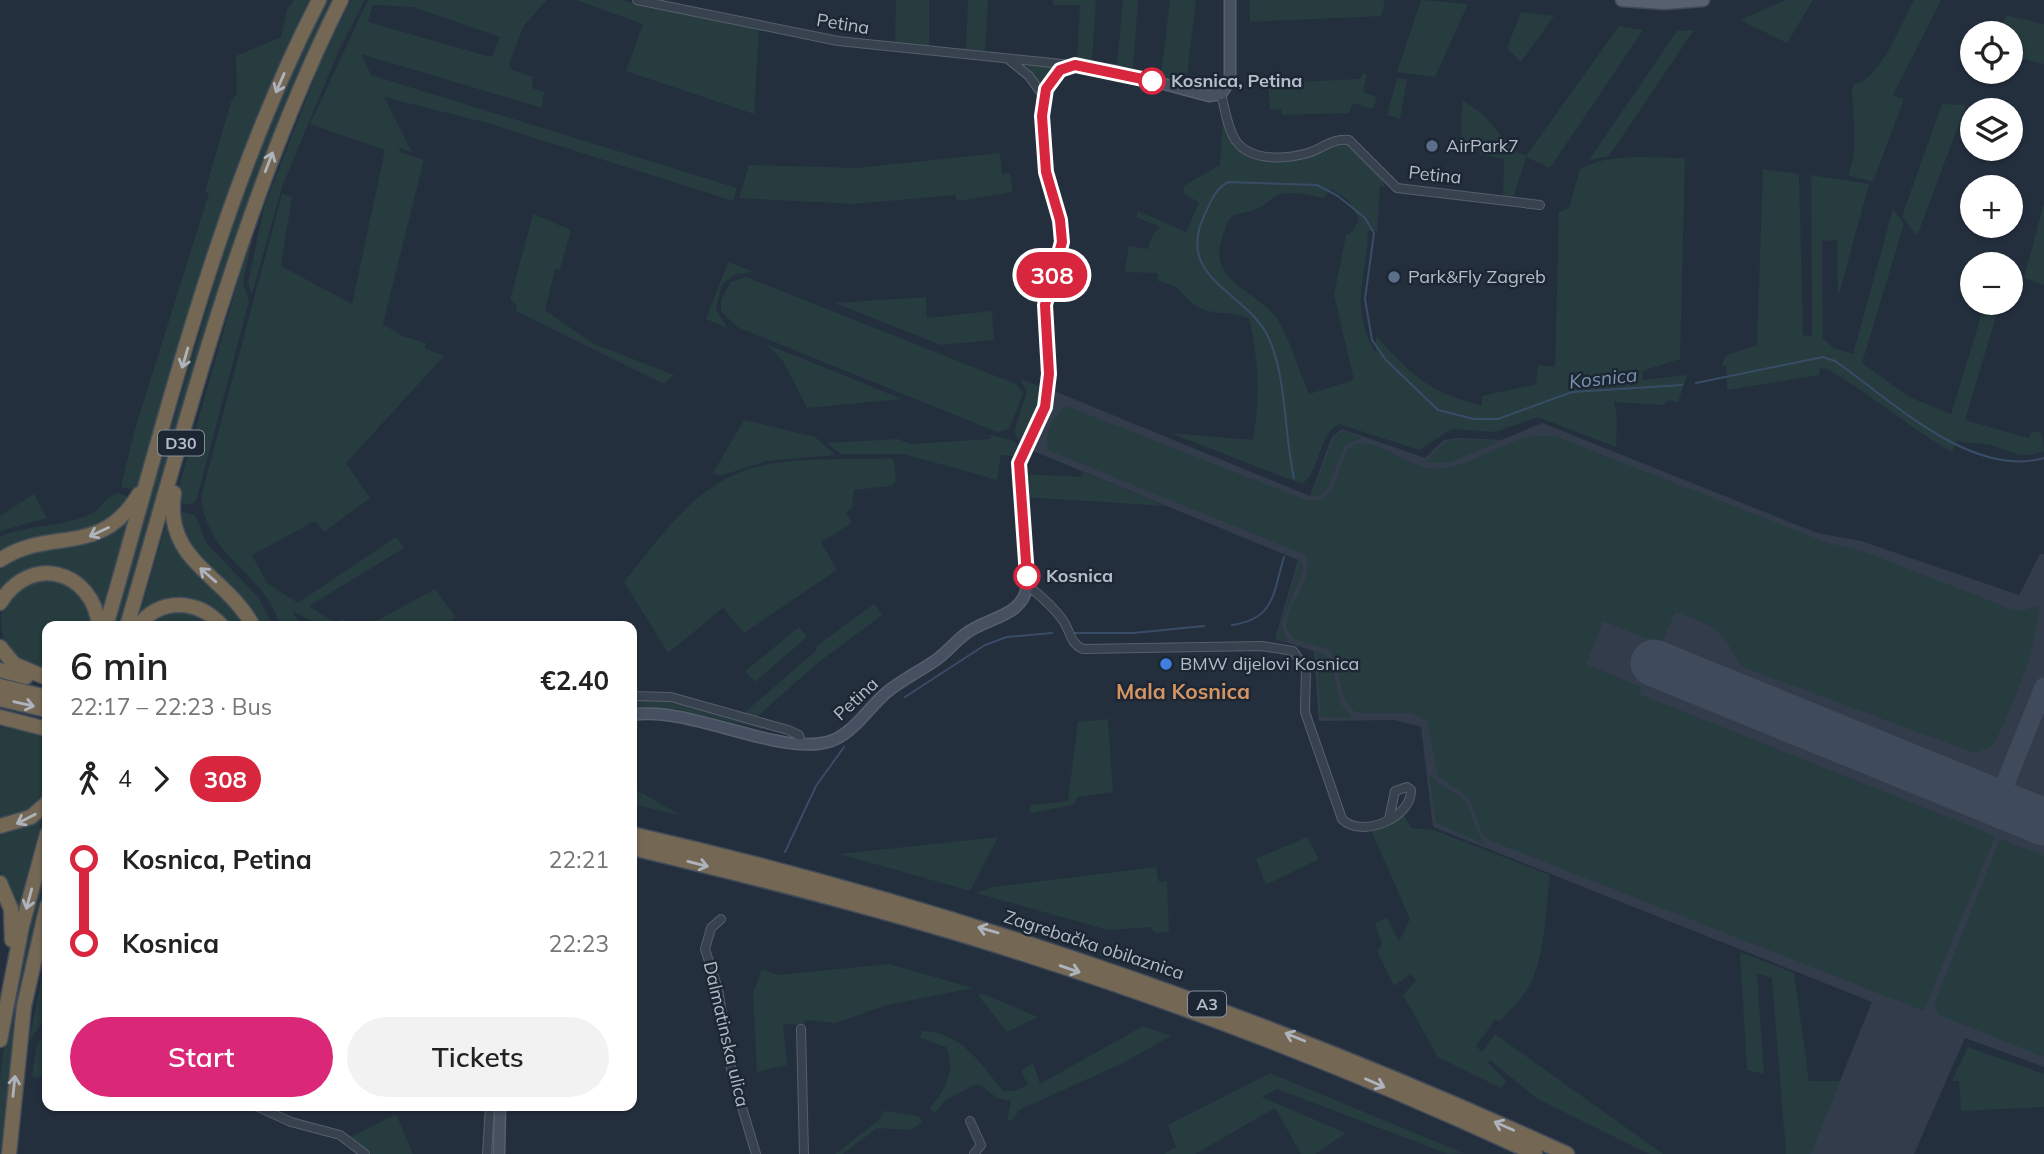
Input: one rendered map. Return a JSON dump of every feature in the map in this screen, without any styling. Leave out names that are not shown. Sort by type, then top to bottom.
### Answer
[{"type":"highway","name":"D30","points":[[107,621],[232,202],[267,110],[319,0]]},
{"type":"highway","name":"D30","points":[[128,621],[234,259],[287,116],[341,0]]},
{"type":"highway","points":[[234,259],[232,286],[176,480],[171,512],[176,536],[183,549],[243,608],[250,621]]},
{"type":"highway","points":[[0,560],[19,550],[85,538],[104,530],[129,510],[147,485]]},
{"type":"highway","points":[[0,603],[8,591],[27,578],[52,573],[65,576],[90,596],[98,621]]},
{"type":"highway","points":[[144,621],[155,611],[186,604],[208,613],[217,621]]},
{"type":"highway","points":[[0,647],[14,664],[42,678]]},
{"type":"highway","points":[[0,670],[42,679]]},
{"type":"highway","points":[[0,686],[42,696]]},
{"type":"highway","points":[[0,699],[42,709]]},
{"type":"highway","points":[[3,719],[42,728]]},
{"type":"highway","points":[[0,826],[17,824],[42,807]]},
{"type":"highway","name":"Zagrebačka obilaznica","points":[[637,838],[929,926],[1136,992],[1354,1074],[1535,1154]]},
{"type":"highway","name":"Zagrebačka obilaznica","points":[[637,838],[788,870],[1024,940],[1140,979],[1358,1062],[1567,1154]]},
{"type":"highway","points":[[0,1040],[22,926],[42,852]]},
{"type":"highway","points":[[0,883],[7,895],[14,926],[2,992],[5,1006]]},
{"type":"highway","points":[[9,1154],[24,1006],[42,928]]},
{"type":"highway","points":[[24,1006],[33,997],[42,958]]},
{"type":"main road","points":[[1622,0],[1664,4],[1703,0]]},
{"type":"street","name":"Petina","points":[[637,0],[838,41],[1075,65],[1115,71],[1209,96],[1221,94],[1234,139],[1253,154],[1287,156],[1309,152],[1335,139],[1349,140],[1397,188],[1540,205]]},
{"type":"street","points":[[1221,94],[1230,80],[1230,0]]},
{"type":"street","points":[[1005,58],[1029,76],[1044,97]]},
{"type":"street","points":[[1075,65],[1063,68],[1053,76],[1044,97],[1046,172],[1060,220],[1062,242],[1045,305],[1049,374],[1045,407],[1019,463],[1027,585],[1052,607],[1065,624],[1072,642],[1088,649],[1262,646],[1293,651],[1306,670],[1306,712],[1342,819],[1350,825],[1359,826],[1389,819]]},
{"type":"street","name":"Petina","points":[[637,715],[667,714],[801,743],[824,743],[842,736],[890,690],[939,658],[966,633],[1012,611],[1022,600],[1027,585]]},
{"type":"street","points":[[637,696],[671,697],[788,730],[799,735],[801,743]]},
{"type":"street","name":"Dalmatinska ulica","points":[[722,919],[711,928],[705,949],[718,989],[732,1074],[757,1154]]},
{"type":"street","points":[[801,1029],[804,1154]]},
{"type":"street","points":[[267,1111],[291,1122],[340,1135],[365,1154]]},
{"type":"street","points":[[488,1154],[490,1111]]},
{"type":"street","points":[[499,1154],[500,1111]]},
{"type":"street","points":[[970,1121],[981,1145],[974,1154]]},
{"type":"shaded area","points":[[1052,390],[1310,496],[1332,437],[1342,429],[1425,458],[1444,440],[1501,440],[1542,423],[1817,533],[1861,541],[2019,595],[2040,554],[2044,554],[2044,1067],[1965,1038],[1914,1154],[1810,1154],[1872,1002],[1433,827],[1421,727],[1395,720],[1319,721],[1314,651],[1275,639],[1298,560],[1028,449],[1046,419]]},
{"type":"green space","points":[[294,0],[312,0],[188,313],[140,479],[135,490],[121,487],[134,432],[209,193],[205,191],[231,102],[237,93],[236,56],[281,37],[287,10]]},
{"type":"green space","points":[[324,0],[334,0],[310,49],[264,161],[124,621],[113,621],[234,219],[270,118]]},
{"type":"green space","points":[[351,0],[365,0],[339,50],[282,187],[252,294],[248,283],[264,207],[320,64]]},
{"type":"green space","points":[[368,0],[547,0],[524,25],[509,64],[512,70],[533,77],[532,88],[544,92],[542,108],[361,54],[371,75],[737,188],[733,201],[484,122],[384,97],[412,152],[400,148],[399,152],[424,160],[383,324],[402,336],[426,343],[425,348],[444,356],[346,463],[370,498],[324,532],[315,521],[252,555],[267,583],[298,603],[396,537],[404,548],[309,606],[332,621],[311,621],[292,611],[299,621],[278,621],[262,591],[214,537],[201,497],[282,194],[292,197],[281,266],[352,304],[385,150],[310,124]],"holes":[[[373,5],[413,7],[500,37],[492,57],[368,22]]]},
{"type":"green space","points":[[576,0],[620,0],[759,29],[754,114],[626,71],[643,24]]},
{"type":"green space","points":[[896,0],[929,0],[929,46],[895,44]]},
{"type":"green space","points":[[968,0],[988,0],[985,51],[966,49]]},
{"type":"green space","points":[[1053,0],[1096,0],[1092,61],[1077,60],[1080,5],[1053,5]]},
{"type":"green space","points":[[1123,0],[1138,0],[1133,68],[1117,66]]},
{"type":"green space","points":[[1170,0],[1196,0],[1186,84],[1161,76]]},
{"type":"green space","points":[[1250,0],[1385,0],[1381,16],[1250,22]]},
{"type":"green space","points":[[1421,0],[1468,4],[1435,77],[1397,72]]},
{"type":"green space","points":[[1786,0],[1813,0],[1787,43],[1740,20]]},
{"type":"green space","points":[[1914,0],[1941,0],[1893,95],[1904,99],[1873,182],[1848,175],[1854,143],[1854,84],[1873,73],[1881,62]]},
{"type":"green space","points":[[1521,12],[1554,16],[1521,62],[1507,48]]},
{"type":"green space","points":[[2006,15],[2044,24],[2044,64],[2023,59],[2023,21],[2004,21]]},
{"type":"green space","points":[[1619,26],[1643,30],[1550,168],[1526,157],[1513,199],[1503,196],[1504,159],[1480,154],[1479,146],[1461,146],[1462,100],[1484,115],[1514,151],[1526,156]]},
{"type":"green space","points":[[1694,30],[1609,156],[1589,160],[1677,31]]},
{"type":"green space","points":[[1025,63],[1053,66],[1042,89]]},
{"type":"green space","points":[[1363,73],[1367,74],[1363,92],[1377,97],[1373,109],[1353,103],[1349,113],[1282,115],[1281,109],[1270,110],[1268,83],[1360,79]]},
{"type":"green space","points":[[1397,78],[1407,80],[1400,119],[1387,115]]},
{"type":"green space","points":[[1942,104],[1960,105],[1960,121],[1917,236],[1902,216]]},
{"type":"green space","points":[[1223,111],[1237,145],[1284,159],[1331,144],[1348,142],[1375,169],[1385,187],[1380,186],[1377,231],[1368,231],[1361,293],[1363,321],[1376,353],[1376,336],[1400,362],[1423,381],[1448,395],[1482,406],[1482,396],[1536,384],[1538,365],[1555,367],[1559,212],[1569,208],[1580,169],[1618,158],[1685,158],[1680,359],[1642,371],[1643,380],[1687,375],[1678,402],[1669,400],[1663,405],[1614,402],[1617,417],[1616,447],[1538,417],[1495,432],[1452,429],[1419,450],[1339,424],[1327,436],[1313,470],[1302,484],[1170,433],[1253,440],[1257,379],[1249,319],[1200,308],[1178,289],[1158,281],[1157,273],[1125,272],[1129,246],[1148,249],[1152,236],[1160,227],[1136,217],[1138,211],[1186,232],[1199,203],[1183,193],[1184,186],[1220,165]],"holes":[[[1331,189],[1347,199],[1359,219],[1353,231],[1346,235],[1334,295],[1354,380],[1309,394],[1278,320],[1260,301],[1228,276],[1219,254],[1227,223],[1232,216],[1257,209],[1281,194],[1293,193],[1324,198]]]},
{"type":"green space","points":[[1000,153],[1002,174],[1010,173],[1013,192],[957,201],[955,195],[853,204],[739,198],[749,165],[856,168]]},
{"type":"green space","points":[[1763,169],[1799,174],[1803,335],[1812,336],[1811,175],[1869,184],[1838,298],[1837,240],[1822,241],[1823,339],[1834,348],[1853,354],[1893,209],[1904,224],[1862,363],[1909,397],[1951,414],[1981,315],[1996,315],[1965,420],[2029,438],[2032,431],[2042,433],[2044,451],[2026,455],[1957,440],[1952,452],[1827,369],[1820,368],[1819,375],[1727,390],[1726,366],[1722,366],[1725,356],[1757,345]]},
{"type":"green space","points":[[2044,203],[2044,285],[2024,278]]},
{"type":"green space","points":[[533,214],[571,230],[560,269],[555,269],[545,310],[592,343],[674,375],[664,384],[516,311],[517,306],[510,300]]},
{"type":"green space","points":[[257,215],[243,283],[249,301],[196,501],[190,505],[177,502],[180,483]]},
{"type":"green space","points":[[728,262],[754,272],[736,274],[722,284],[716,309],[727,328],[706,319]]},
{"type":"green space","points":[[746,277],[1016,384],[1023,394],[1009,429],[997,432],[737,327],[721,311],[721,300],[731,282]]},
{"type":"green space","points":[[926,297],[927,318],[992,311],[994,340],[941,345],[835,303]]},
{"type":"green space","points":[[766,344],[902,399],[807,408],[783,361]]},
{"type":"green space","points":[[1020,379],[1042,387],[1034,419],[1019,441],[1014,432],[1027,392]]},
{"type":"green space","points":[[1066,406],[1306,500],[1327,495],[1333,488],[1347,451],[1355,444],[1376,446],[1417,465],[1438,469],[1468,462],[1526,438],[1557,437],[1828,543],[1862,551],[2011,609],[2021,611],[2039,605],[2029,660],[2009,712],[1993,746],[1975,753],[1740,666],[1728,644],[1715,630],[1675,612],[1661,644],[1603,621],[1586,664],[1641,687],[1639,694],[1995,836],[1924,1011],[1489,840],[1482,833],[1469,798],[1438,776],[1427,721],[1412,713],[1357,713],[1346,700],[1330,650],[1295,639],[1288,632],[1289,613],[1306,575],[1306,555],[1050,451],[1047,439],[1050,427]]},
{"type":"green space","points":[[744,420],[815,437],[835,455],[766,461],[720,476],[713,473]]},
{"type":"green space","points":[[1343,431],[1363,438],[1345,445],[1328,487],[1324,493],[1315,497],[1311,495],[1334,438]]},
{"type":"green space","points":[[990,435],[1012,440],[1018,445],[1014,456],[1001,455],[997,480],[904,454],[841,454],[827,443],[898,439],[910,444],[991,439]]},
{"type":"green space","points":[[1459,439],[1501,441],[1448,463],[1425,462],[1445,442]]},
{"type":"green space","points":[[891,458],[894,461],[896,481],[891,486],[854,490],[852,508],[846,513],[852,523],[821,542],[837,570],[744,633],[723,608],[668,653],[624,582],[663,533],[693,502],[727,478],[763,465],[799,460]]},
{"type":"green space","points":[[1083,472],[1166,506],[1023,497],[1023,474],[1081,477]]},
{"type":"green space","points":[[118,493],[131,498],[103,526],[0,554],[0,537],[23,529],[82,518]]},
{"type":"green space","points":[[34,494],[47,518],[0,531],[0,516]]},
{"type":"green space","points":[[177,511],[194,515],[207,544],[258,597],[270,621],[256,621],[241,597],[190,549]]},
{"type":"green space","points":[[132,512],[103,612],[55,569],[0,595],[0,567],[12,559]]},
{"type":"green space","points":[[168,518],[244,621],[221,621],[203,605],[139,617]]},
{"type":"green space","points":[[1300,559],[1304,569],[1281,624],[1288,642],[1276,639]]},
{"type":"green space","points":[[53,577],[83,593],[92,621],[42,621],[42,672],[22,665],[3,641],[3,609],[25,582]]},
{"type":"green space","points":[[435,589],[456,618],[450,621],[376,621]]},
{"type":"green space","points":[[874,604],[882,615],[815,665],[757,717],[744,713],[817,650],[815,647]]},
{"type":"green space","points":[[190,610],[209,621],[149,621],[159,613]]},
{"type":"green space","points":[[799,627],[807,637],[755,682],[745,671]]},
{"type":"green space","points":[[1316,650],[1331,659],[1340,703],[1352,718],[1321,717]]},
{"type":"green space","points":[[637,699],[670,701],[793,736],[676,709],[637,708]]},
{"type":"green space","points":[[1108,719],[1113,792],[1078,797],[1073,805],[1030,813],[1030,805],[1068,801],[1078,722]]},
{"type":"green space","points":[[0,727],[42,734],[42,798],[29,813],[0,820]]},
{"type":"green space","points":[[1429,774],[1464,801],[1486,845],[1436,823]]},
{"type":"green space","points":[[637,790],[680,815],[637,805]]},
{"type":"green space","points":[[1404,815],[1411,828],[1434,830],[1550,875],[1536,971],[1517,1003],[1500,1021],[1495,1020],[1476,1046],[1482,1052],[1495,1034],[1663,1154],[1649,1154],[1538,1099],[1490,1060],[1487,1062],[1506,1081],[1501,1088],[1438,1057],[1403,995],[1416,981],[1411,974],[1394,986],[1377,951],[1382,944],[1375,923],[1387,918],[1399,941],[1410,919],[1370,828]]},
{"type":"green space","points":[[42,816],[17,912],[11,890],[0,872],[0,830],[18,828]]},
{"type":"green space","points":[[998,837],[970,891],[840,854]]},
{"type":"green space","points":[[1307,837],[1319,859],[1266,885],[1256,859]]},
{"type":"green space","points":[[2000,839],[2044,856],[2044,1057],[1939,1015],[1934,1005]]},
{"type":"green space","points":[[1156,867],[1159,882],[1167,881],[1169,932],[1154,933],[1151,927],[1108,930],[976,893],[993,887]]},
{"type":"green space","points":[[42,872],[42,906],[16,1025],[4,1154],[0,1154],[0,1078],[20,964]]},
{"type":"green space","points":[[1740,952],[1794,973],[1809,1081],[1840,1081],[1810,1154],[1786,1154],[1772,978],[1757,973],[1764,1074],[1747,1070]]},
{"type":"green space","points":[[889,964],[973,988],[887,1005],[835,1023],[805,1020],[804,1025],[783,1024],[787,1065],[757,1072],[753,993],[762,969],[778,975]]},
{"type":"green space","points":[[42,975],[42,1022],[29,1042]]},
{"type":"green space","points":[[981,993],[1038,1017],[1007,1032],[978,995]]},
{"type":"green space","points":[[1143,1026],[1171,1036],[1123,1063],[1019,1110],[1013,1120],[1007,1120],[1011,1101],[997,1098],[982,1086],[974,1085],[946,1100],[935,1113],[929,1109],[944,1088],[950,1064],[946,1047],[920,1038],[922,1031],[936,1033],[959,1043],[978,1060],[1003,1091],[1014,1091],[1028,1085],[1021,1071],[1033,1063],[1040,1084]]},
{"type":"green space","points":[[42,1037],[42,1074],[38,1078],[32,1076],[37,1045]]},
{"type":"green space","points":[[1968,1047],[2044,1074],[2044,1107],[1961,1111],[1959,1081],[1952,1081]]},
{"type":"green space","points":[[1270,1073],[1463,1153],[1448,1154],[1277,1089],[1262,1097],[1346,1133],[1315,1154],[1301,1154],[1275,1108],[1195,1154],[1164,1154],[1176,1147],[1168,1125]]},
{"type":"green space","points":[[884,1111],[919,1116],[923,1122],[910,1130],[877,1128],[843,1154],[835,1154],[879,1120]]},
{"type":"green space","points":[[396,1114],[413,1154],[371,1154],[349,1138]]},
{"type":"waterway","name":"Kosnica","points":[[1294,478],[1280,374],[1270,341],[1260,324],[1207,271],[1199,256],[1197,238],[1204,216],[1216,192],[1228,182],[1317,185],[1338,196],[1365,218],[1374,233],[1365,299],[1372,340],[1386,360],[1438,410],[1474,419],[1498,419],[1572,392],[1682,385]]},
{"type":"waterway","name":"Kosnica","points":[[1696,383],[1823,357],[1835,361],[1906,414],[1960,447],[1988,457],[2016,461],[2044,458]]},
{"type":"waterway","points":[[1232,625],[1257,617],[1264,610],[1274,593],[1284,557]]},
{"type":"waterway","points":[[1075,633],[1133,633],[1204,626]]},
{"type":"waterway","points":[[905,697],[985,645],[1007,637],[1052,633]]},
{"type":"waterway","points":[[785,852],[816,786],[844,747]]},
{"type":"taxiway","points":[[1997,804],[2044,687]]},
{"type":"runway","points":[[1654,663],[2044,822]]},
{"type":"bus line","name":"308","points":[[1027,576],[1019,463],[1025,444],[1041,419],[1045,407],[1049,359],[1045,305],[1062,242],[1060,220],[1046,172],[1042,116],[1046,89],[1060,70],[1075,65],[1152,81]]},
{"type":"place","name":"Kosnica, Petina","points":[[1152,81]]},
{"type":"place","name":"AirPark7","points":[[1432,146]]},
{"type":"place","name":"Park&Fly Zagreb","points":[[1394,277]]},
{"type":"place","name":"Kosnica","points":[[1027,576]]},
{"type":"place","name":"BMW dijelovi Kosnica","points":[[1166,664]]},
{"type":"district","name":"Mala Kosnica","points":[[1183,692]]}]
